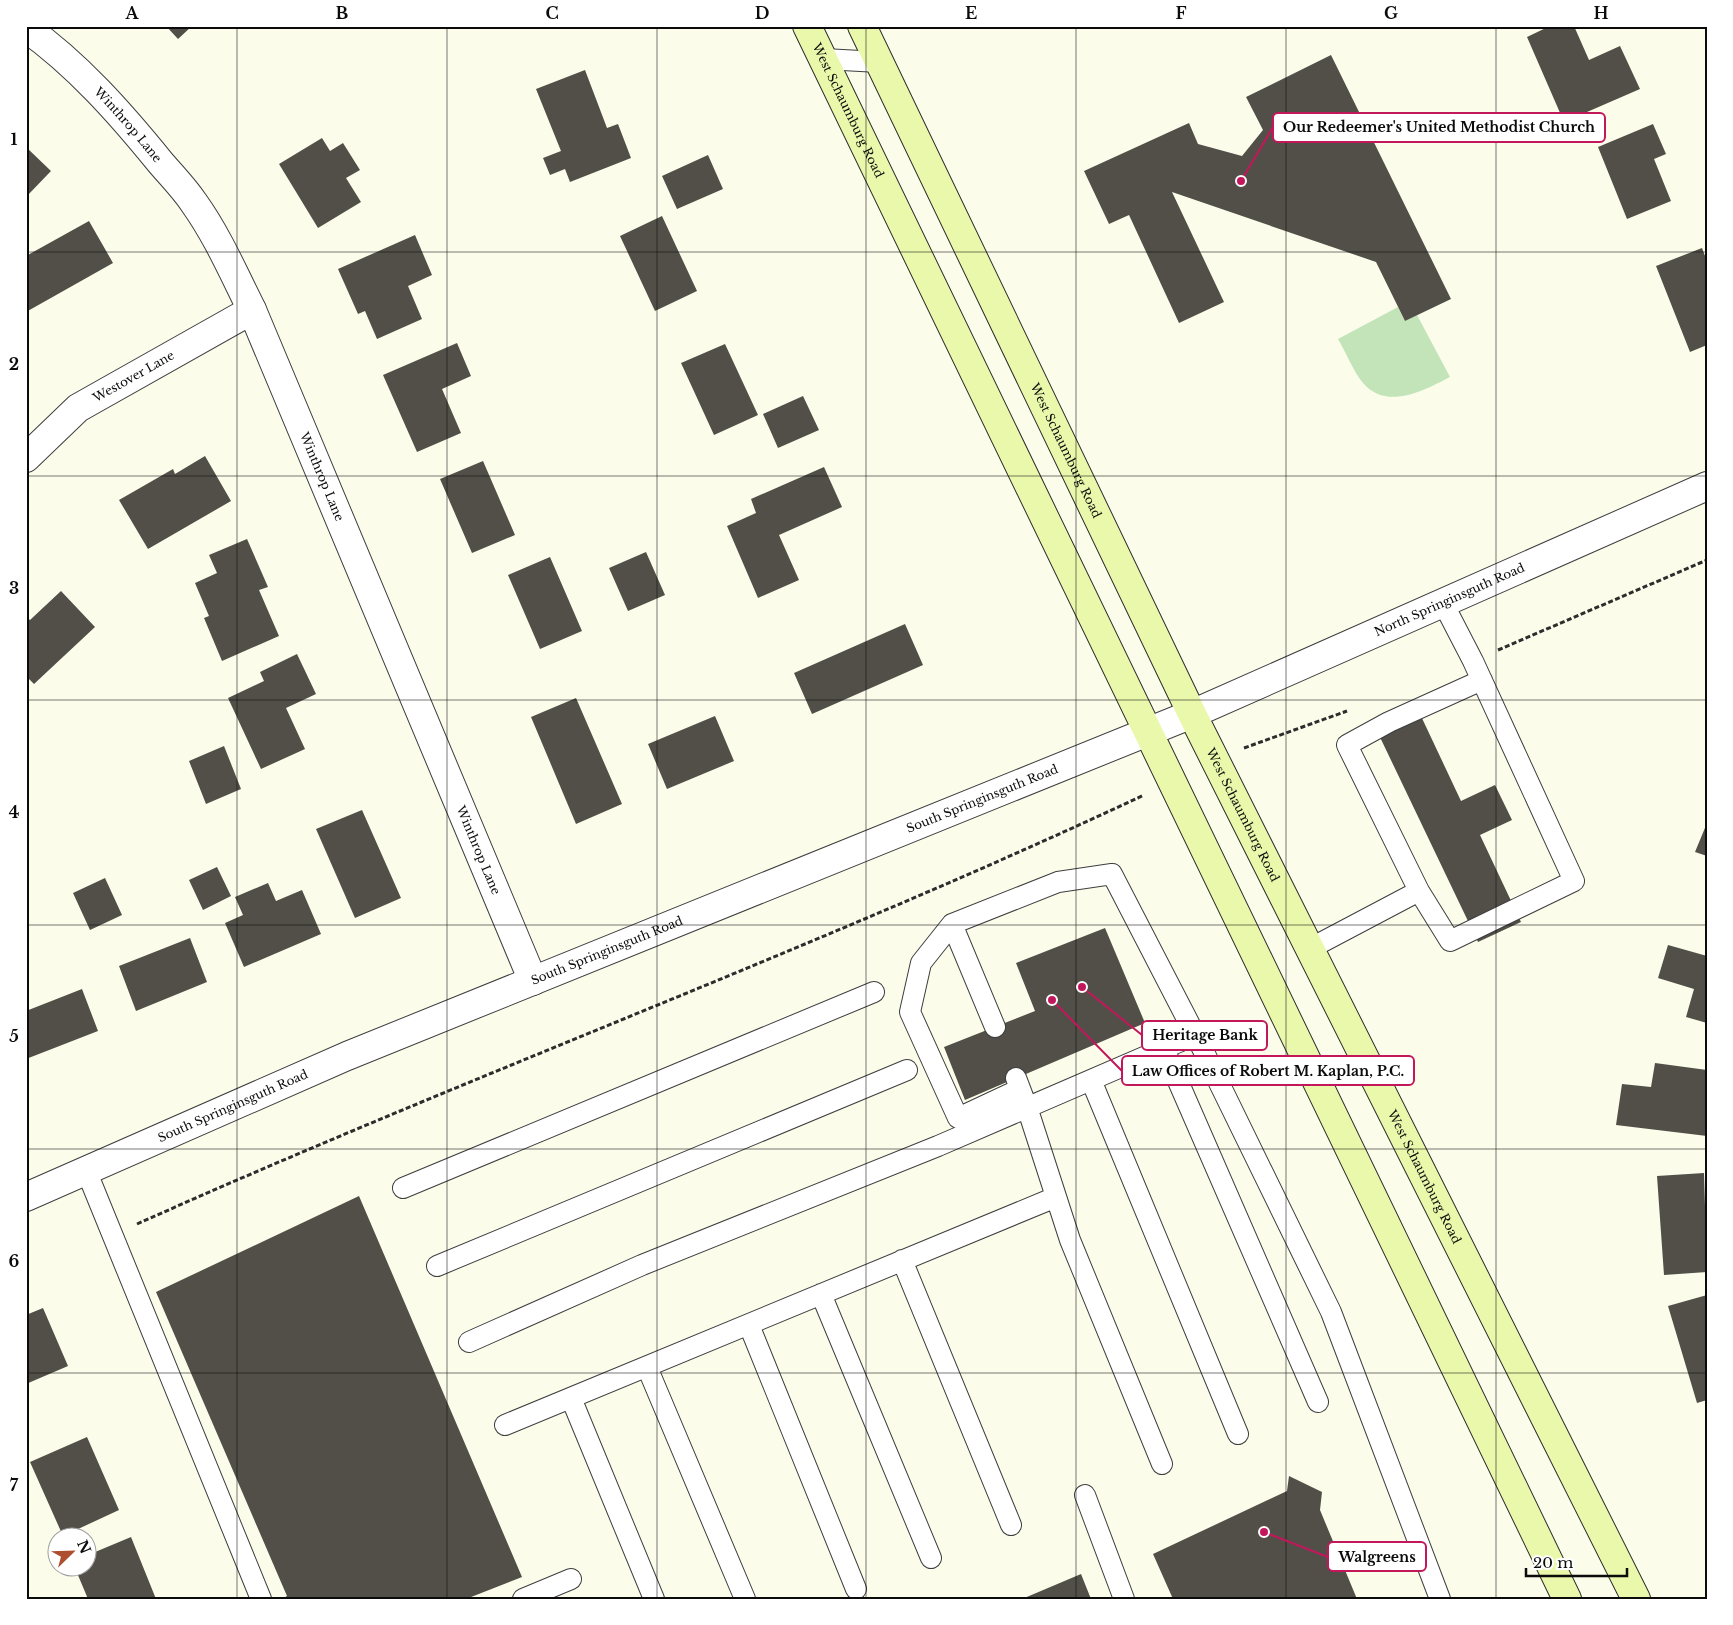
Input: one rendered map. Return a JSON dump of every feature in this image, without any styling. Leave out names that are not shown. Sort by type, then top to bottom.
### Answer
[{"type":"main road","name":"West Schaumburg Road","points":[[807,26],[1567,1599]]},
{"type":"main road","name":"West Schaumburg Road","points":[[862,26],[1192,714],[1636,1599]]},
{"type":"street","name":"Winthrop Lane","points":[[26,28],[43,40],[105,100],[194,203],[252,310],[533,981]]},
{"type":"street","name":"Westover Lane","points":[[26,458],[78,408],[252,310]]},
{"type":"street","name":"North Springinsguth Road","points":[[1192,714],[1707,486]]},
{"type":"street","name":"South Springinsguth Road","points":[[26,1197],[346,1056],[1192,714]]},
{"type":"lane","points":[[824,59],[880,62]]},
{"type":"lane","points":[[1443,603],[1482,680],[1574,881],[1450,942],[1419,891],[1347,745],[1389,722],[1482,680]]},
{"type":"lane","points":[[1195,1035],[1091,1080],[1021,1091],[958,1118],[910,1012],[921,963],[952,924],[1058,882],[1112,874],[1195,1035],[1331,1312],[1440,1599]]},
{"type":"lane","points":[[1311,948],[1419,891]]},
{"type":"lane","points":[[952,924],[995,1027]]},
{"type":"lane","points":[[403,1188],[874,992]]},
{"type":"lane","points":[[1164,1049],[1318,1402]]},
{"type":"lane","points":[[437,1266],[907,1070]]},
{"type":"lane","points":[[1091,1080],[1238,1434]]},
{"type":"lane","points":[[469,1342],[642,1265],[938,1146],[1021,1091]]},
{"type":"lane","points":[[1021,1091],[1070,1240],[1162,1464]]},
{"type":"lane","points":[[86,1170],[261,1599]]},
{"type":"lane","points":[[505,1425],[1056,1197]]},
{"type":"lane","points":[[902,1260],[1011,1525]]},
{"type":"lane","points":[[821,1294],[931,1558]]},
{"type":"lane","points":[[749,1325],[856,1589]]},
{"type":"lane","points":[[648,1367],[745,1599]]},
{"type":"lane","points":[[571,1398],[654,1599]]},
{"type":"lane","points":[[1085,1495],[1124,1599]]},
{"type":"lane","points":[[523,1599],[571,1579]]},
{"type":"path","points":[[112,1236],[248,1174],[846,927],[1138,798]]},
{"type":"green space","points":[[1398,307],[1405,321],[1417,315],[1450,377],[1418,392],[1394,397],[1383,396],[1363,383],[1338,339]]},
{"type":"building","points":[[166,26],[192,26],[178,39]]},
{"type":"building","points":[[1550,26],[1574,26],[1589,60],[1620,46],[1640,89],[1564,122],[1527,37]]},
{"type":"building","points":[[1331,55],[1451,299],[1405,321],[1376,262],[1172,192],[1224,302],[1179,323],[1129,215],[1109,224],[1084,171],[1189,123],[1198,144],[1242,156],[1263,130],[1246,97]]},
{"type":"building","points":[[585,70],[607,128],[618,124],[631,158],[570,182],[565,169],[550,175],[543,158],[561,151],[536,89]]},
{"type":"building","points":[[1653,124],[1666,154],[1654,159],[1671,201],[1627,219],[1598,147]]},
{"type":"building","points":[[322,138],[330,151],[343,143],[360,170],[346,178],[361,202],[318,228],[279,164]]},
{"type":"building","points":[[26,147],[51,171],[26,197]]},
{"type":"building","points":[[708,155],[723,189],[677,209],[662,176]]},
{"type":"building","points":[[662,216],[697,291],[655,311],[620,236]]},
{"type":"building","points":[[89,221],[113,263],[26,312],[26,256]]},
{"type":"building","points":[[415,235],[432,275],[408,286],[422,319],[377,339],[365,311],[358,314],[338,269]]},
{"type":"building","points":[[1702,248],[1707,261],[1707,345],[1690,352],[1656,266]]},
{"type":"building","points":[[457,343],[471,376],[442,389],[461,433],[417,452],[383,375]]},
{"type":"building","points":[[725,344],[758,415],[714,435],[681,363]]},
{"type":"building","points":[[803,396],[819,430],[778,448],[763,414]]},
{"type":"building","points":[[205,456],[231,501],[148,549],[119,500],[173,469],[175,474]]},
{"type":"building","points":[[483,461],[515,535],[472,553],[440,479]]},
{"type":"building","points":[[824,467],[842,507],[779,535],[799,580],[758,598],[727,526],[756,513],[751,499]]},
{"type":"building","points":[[247,539],[268,587],[259,590],[279,636],[222,661],[204,618],[209,616],[195,583],[217,573],[209,555]]},
{"type":"building","points":[[646,552],[665,595],[628,611],[609,568]]},
{"type":"building","points":[[550,557],[582,631],[540,649],[508,575]]},
{"type":"building","points":[[61,591],[95,627],[34,684],[26,676],[26,617],[30,620]]},
{"type":"building","points":[[905,624],[923,665],[812,714],[794,673]]},
{"type":"building","points":[[297,654],[316,694],[286,708],[305,749],[261,769],[228,698],[264,681],[260,672]]},
{"type":"building","points":[[576,698],[622,804],[576,824],[531,717]]},
{"type":"building","points":[[1420,714],[1461,801],[1495,785],[1512,820],[1480,835],[1521,922],[1478,942],[1378,733]]},
{"type":"building","points":[[715,716],[734,761],[667,789],[648,744]]},
{"type":"building","points":[[224,746],[241,789],[206,804],[189,761]]},
{"type":"building","points":[[362,810],[401,898],[355,918],[316,829]]},
{"type":"building","points":[[1707,823],[1707,856],[1695,852]]},
{"type":"building","points":[[217,867],[231,896],[203,910],[189,880]]},
{"type":"building","points":[[105,878],[122,915],[90,930],[73,893]]},
{"type":"building","points":[[268,883],[276,901],[302,890],[321,934],[244,967],[225,923],[243,915],[235,897]]},
{"type":"building","points":[[1105,928],[1145,1023],[965,1100],[944,1047],[1035,1011],[1016,963]]},
{"type":"building","points":[[190,938],[207,982],[136,1011],[119,966]]},
{"type":"building","points":[[1668,945],[1707,956],[1707,1023],[1686,1017],[1694,989],[1658,978]]},
{"type":"building","points":[[82,989],[98,1031],[26,1059],[26,1011]]},
{"type":"building","points":[[1655,1063],[1707,1070],[1707,1136],[1616,1125],[1622,1084],[1651,1087]]},
{"type":"building","points":[[1704,1173],[1707,1272],[1664,1275],[1657,1176]]},
{"type":"building","points":[[359,1196],[522,1577],[466,1599],[282,1599],[287,1596],[156,1292]]},
{"type":"building","points":[[1707,1295],[1707,1400],[1697,1403],[1668,1306]]},
{"type":"building","points":[[43,1308],[68,1366],[26,1384],[26,1315]]},
{"type":"building","points":[[87,1437],[119,1510],[80,1528],[59,1528],[30,1462]]},
{"type":"building","points":[[1289,1476],[1322,1492],[1320,1510],[1357,1599],[1173,1599],[1153,1554],[1287,1491]]},
{"type":"building","points":[[131,1537],[156,1599],[88,1599],[79,1578],[98,1578],[98,1551]]},
{"type":"building","points":[[1081,1574],[1091,1599],[1022,1599]]},
{"type":"place","name":"Our Redeemer's United Methodist Church","points":[[1241,181]]},
{"type":"place","name":"Heritage Bank","points":[[1082,987]]},
{"type":"place","name":"Law Offices of Robert M. Kaplan, P.C.","points":[[1052,1000]]},
{"type":"place","name":"Walgreens","points":[[1264,1532]]}]
